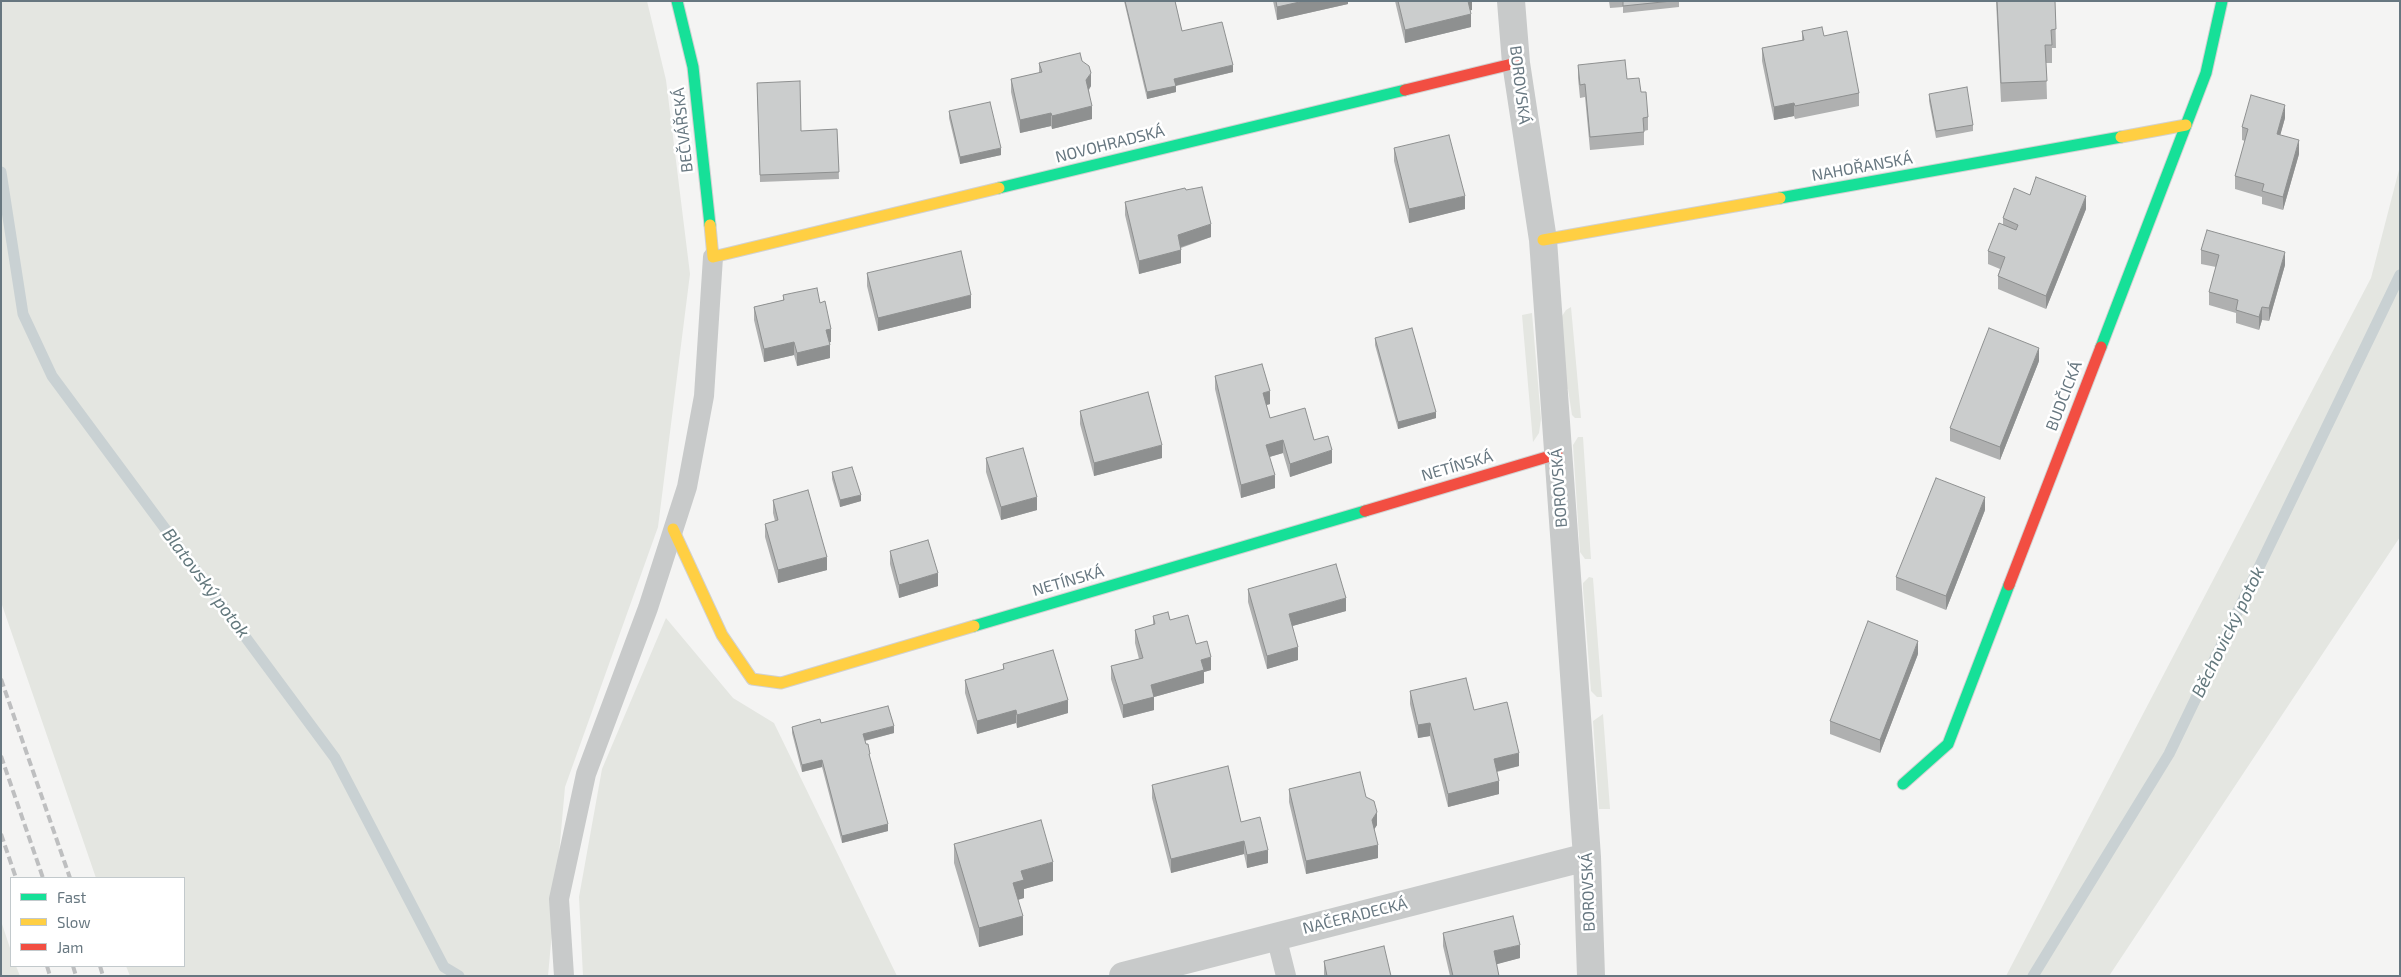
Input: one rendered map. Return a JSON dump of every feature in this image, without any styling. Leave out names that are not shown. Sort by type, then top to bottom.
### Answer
[{"type":"street","name":"BEČVÁŘSKÁ","points":[[678,1],[693,67],[713,257]]},
{"type":"street","name":"BOROVSKÁ","points":[[1511,1],[1516,63],[1543,240],[1587,857],[1591,976]]},
{"type":"street","name":"BUDČICKÁ","points":[[1903,784],[1948,744],[2206,74],[2222,1]]},
{"type":"street","name":"NOVOHRADSKÁ","points":[[713,257],[1516,63]]},
{"type":"street","name":"NAHOŘANSKÁ","points":[[1543,240],[2186,125]]},
{"type":"street","name":"NETÍNSKÁ","points":[[673,528],[722,635],[752,679],[781,683],[1557,454]]},
{"type":"street","name":"NAČERADECKÁ","points":[[1123,976],[1587,857]]},
{"type":"lane","points":[[564,976],[559,899],[586,774],[648,608],[687,487],[704,396],[713,257]]},
{"type":"lane","points":[[1276,936],[1286,976]]},
{"type":"shaded area","points":[[1,1],[647,1],[666,80],[690,274],[658,527],[565,787],[548,976],[130,976],[126,967],[185,967],[185,877],[96,877],[1,602]]},
{"type":"shaded area","points":[[2400,166],[2400,537],[2109,976],[2006,976],[2371,278]]},
{"type":"shaded area","points":[[1571,307],[1581,418],[1575,418],[1572,415],[1568,389],[1563,388],[1562,316]]},
{"type":"shaded area","points":[[1532,313],[1541,419],[1539,433],[1533,442],[1522,315]]},
{"type":"shaded area","points":[[1578,437],[1583,437],[1591,559],[1585,559],[1580,552],[1573,445]]},
{"type":"shaded area","points":[[1589,577],[1593,578],[1602,697],[1597,697],[1591,691],[1583,588],[1583,583]]},
{"type":"shaded area","points":[[666,618],[733,698],[774,723],[897,976],[583,976],[579,897],[602,769]]},
{"type":"shaded area","points":[[1603,714],[1610,809],[1599,809],[1593,721]]},
{"type":"shaded area","points":[[1,921],[10,948],[10,967],[16,967],[20,976],[1,976]]},
{"type":"building","points":[[1125,1],[1175,1],[1182,31],[1222,22],[1233,65],[1174,79],[1176,86],[1147,92]]},
{"type":"building","points":[[1276,1],[1304,1],[1277,7]]},
{"type":"building","points":[[1398,1],[1468,1],[1471,14],[1405,30]]},
{"type":"building","points":[[1623,1],[1672,1],[1623,6]]},
{"type":"building","points":[[1997,1],[2055,1],[2056,29],[2051,30],[2052,45],[2045,45],[2047,81],[2001,83]]},
{"type":"building","points":[[1822,27],[1824,36],[1847,31],[1859,93],[1795,106],[1794,103],[1774,107],[1762,48],[1804,40],[1802,31]]},
{"type":"building","points":[[1080,53],[1082,61],[1089,66],[1091,73],[1086,80],[1092,106],[1052,116],[1051,113],[1020,120],[1011,79],[1042,72],[1039,63]]},
{"type":"building","points":[[1625,60],[1627,79],[1639,78],[1641,92],[1646,92],[1648,117],[1643,118],[1644,132],[1590,137],[1585,84],[1580,85],[1578,65]]},
{"type":"building","points":[[800,81],[801,131],[837,129],[839,172],[760,175],[757,83]]},
{"type":"building","points":[[1967,87],[1973,125],[1936,131],[1929,94]]},
{"type":"building","points":[[2251,95],[2285,105],[2277,134],[2299,140],[2283,197],[2262,191],[2264,184],[2235,176],[2248,129],[2242,127]]},
{"type":"building","points":[[990,102],[1001,148],[960,157],[949,111]]},
{"type":"building","points":[[1449,135],[1465,196],[1409,209],[1394,148]]},
{"type":"building","points":[[2036,177],[2086,196],[2046,296],[1998,276],[2005,257],[1988,251],[1999,223],[2016,230],[2018,225],[2003,218],[2014,188],[2030,195]]},
{"type":"building","points":[[1202,187],[1211,224],[1178,235],[1181,250],[1139,261],[1125,202],[1185,188],[1186,190]]},
{"type":"building","points":[[2207,230],[2285,252],[2269,308],[2262,307],[2259,317],[2236,310],[2238,300],[2209,292],[2219,255],[2201,250]]},
{"type":"building","points":[[961,251],[971,295],[878,318],[867,273]]},
{"type":"building","points":[[817,288],[820,303],[825,301],[831,329],[826,330],[830,345],[797,353],[794,342],[764,349],[754,307],[784,300],[783,295]]},
{"type":"building","points":[[1412,328],[1436,412],[1398,422],[1375,338]]},
{"type":"building","points":[[1989,328],[2039,348],[2000,447],[1950,428]]},
{"type":"building","points":[[1262,364],[1270,391],[1263,393],[1270,418],[1305,408],[1314,440],[1328,436],[1332,450],[1290,464],[1283,440],[1266,445],[1275,475],[1241,485],[1215,376]]},
{"type":"building","points":[[1148,392],[1162,445],[1094,463],[1080,411]]},
{"type":"building","points":[[1023,448],[1037,497],[1001,507],[986,458]]},
{"type":"building","points":[[852,467],[861,495],[840,500],[832,472]]},
{"type":"building","points":[[1936,478],[1985,497],[1946,596],[1896,577]]},
{"type":"building","points":[[808,490],[827,557],[778,570],[765,524],[778,520],[773,500]]},
{"type":"building","points":[[928,540],[938,573],[899,585],[890,551]]},
{"type":"building","points":[[1336,564],[1346,598],[1289,614],[1298,647],[1267,656],[1248,589]]},
{"type":"building","points":[[1168,612],[1170,620],[1188,615],[1196,644],[1207,641],[1211,657],[1201,660],[1204,670],[1151,685],[1154,697],[1123,705],[1111,666],[1143,658],[1135,630],[1155,624],[1153,616]]},
{"type":"building","points":[[1868,621],[1918,641],[1880,740],[1830,721]]},
{"type":"building","points":[[1053,650],[1068,700],[1017,715],[1016,710],[977,721],[965,680],[1004,669],[1003,664]]},
{"type":"building","points":[[1466,678],[1474,710],[1507,702],[1519,753],[1494,759],[1499,781],[1448,794],[1430,723],[1418,725],[1410,691]]},
{"type":"building","points":[[888,706],[894,726],[863,734],[866,744],[868,744],[888,824],[842,836],[822,760],[802,765],[792,727],[820,719],[821,723]]},
{"type":"building","points":[[1228,766],[1241,822],[1260,817],[1268,850],[1247,855],[1244,841],[1171,859],[1152,785]]},
{"type":"building","points":[[1360,772],[1366,797],[1374,801],[1377,812],[1372,820],[1378,845],[1306,861],[1289,789]]},
{"type":"building","points":[[1041,820],[1053,862],[1021,871],[1024,880],[1013,883],[1023,916],[979,928],[954,844]]},
{"type":"building","points":[[1513,916],[1520,945],[1494,951],[1499,976],[1453,976],[1443,933]]},
{"type":"building","points":[[1384,946],[1391,976],[1327,976],[1324,961]]},
{"type":"waterway","name":"Blatovský potok","points":[[1,172],[23,314],[52,376],[335,758],[444,967],[459,976]]},
{"type":"waterway","name":"Běchovický potok","points":[[2033,976],[2169,754],[2400,275]]},
{"type":"railway","points":[[1,679],[70,877]]},
{"type":"railway","points":[[1,756],[43,877]]},
{"type":"railway","points":[[1,834],[16,877]]},
{"type":"railway","points":[[47,967],[50,976]]},
{"type":"railway","points":[[73,967],[76,976]]},
{"type":"railway","points":[[100,967],[103,976]]},
{"type":"traffic: fast","points":[[677,1],[693,67],[710,225]]},
{"type":"traffic: fast","points":[[2101,347],[2206,73],[2222,1]]},
{"type":"traffic: fast","points":[[999,188],[1405,90]]},
{"type":"traffic: fast","points":[[1780,198],[2121,137]]},
{"type":"traffic: fast","points":[[974,626],[1365,511]]},
{"type":"traffic: fast","points":[[1903,784],[1948,744],[2009,585]]},
{"type":"traffic: slow","points":[[2121,137],[2186,125]]},
{"type":"traffic: slow","points":[[710,225],[713,257],[999,188]]},
{"type":"traffic: slow","points":[[1543,240],[1780,198]]},
{"type":"traffic: slow","points":[[673,529],[722,635],[752,679],[781,683],[974,626]]},
{"type":"traffic: jam","points":[[1405,90],[1516,63]]},
{"type":"traffic: jam","points":[[2009,585],[2101,347]]},
{"type":"traffic: jam","points":[[1365,511],[1557,454]]}]
